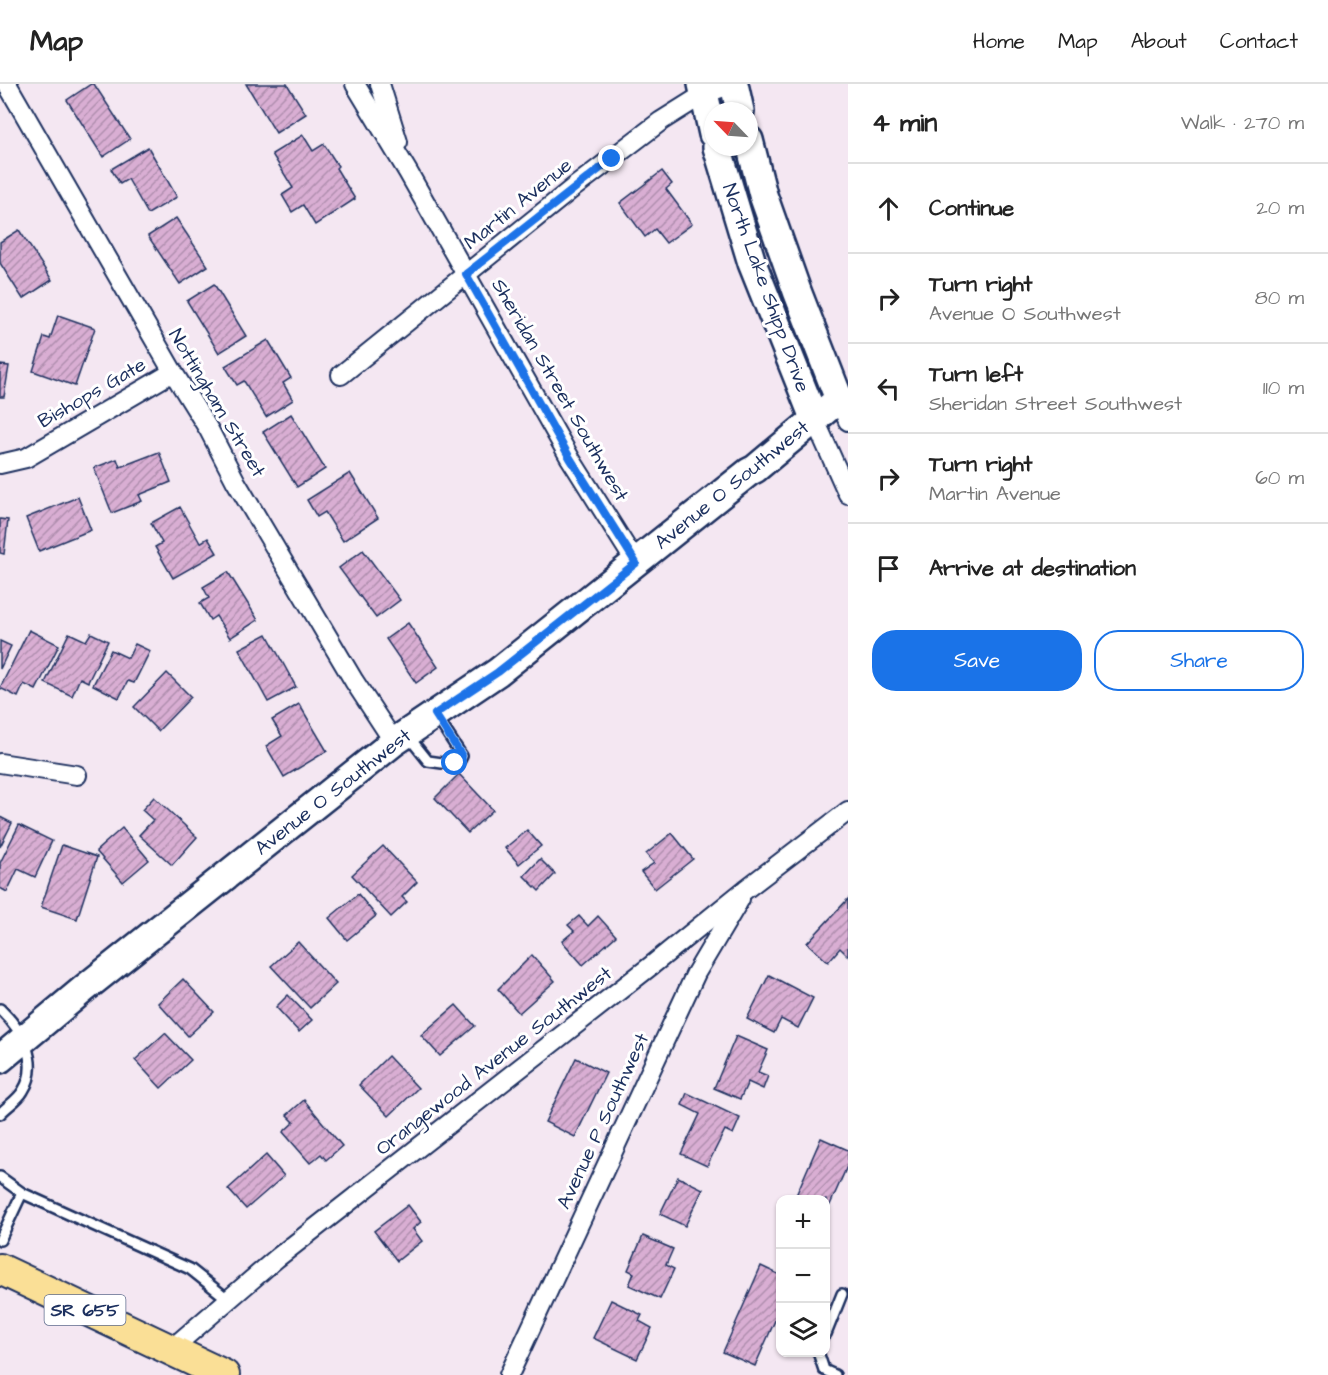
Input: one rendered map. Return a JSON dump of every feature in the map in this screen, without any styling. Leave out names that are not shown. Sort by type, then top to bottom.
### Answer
[{"type":"main road","name":"SR 655","points":[[0,1269],[224,1375]]},
{"type":"street","name":"Nottingham Street","points":[[7,84],[172,372],[209,430],[236,482],[354,681],[400,738]]},
{"type":"street","name":"Sheridan Street Southwest","points":[[355,84],[408,172],[570,458],[636,563]]},
{"type":"street","points":[[380,84],[408,172]]},
{"type":"street","points":[[733,84],[738,102]]},
{"type":"street","name":"Martin Avenue","points":[[341,375],[573,188],[703,89],[733,84]]},
{"type":"street","name":"North Lake Shipp Drive","points":[[720,156],[752,263],[814,418],[848,494]]},
{"type":"street","name":"North Lake Shipp Drive","points":[[753,156],[763,195],[793,281],[844,410]]},
{"type":"street","name":"Bishops Gate","points":[[0,464],[26,458],[172,372]]},
{"type":"street","name":"Avenue O Southwest","points":[[0,1059],[400,738],[498,672],[755,469],[814,418],[844,410]]},
{"type":"street","points":[[0,763],[77,775]]},
{"type":"street","name":"Orangewood Avenue Southwest","points":[[170,1350],[277,1258],[848,811]]},
{"type":"street","name":"Avenue P Southwest","points":[[510,1375],[696,973],[746,889]]},
{"type":"lane","points":[[400,738],[428,761],[442,764],[455,763],[460,760],[462,756],[435,714]]},
{"type":"lane","points":[[0,1009],[24,1039],[32,1062],[30,1079],[22,1094],[8,1104],[0,1114]]},
{"type":"lane","points":[[0,1177],[22,1193],[190,1269],[229,1300]]},
{"type":"lane","points":[[0,1240],[22,1193]]},
{"type":"lane","points":[[830,1322],[842,1294]]},
{"type":"lane","points":[[819,1357],[824,1370],[835,1375]]},
{"type":"building","points":[[94,84],[130,139],[103,157],[67,100]]},
{"type":"building","points":[[246,84],[287,84],[306,114],[276,133]]},
{"type":"building","points":[[303,135],[313,151],[324,144],[355,199],[315,225],[303,205],[292,212],[282,195],[293,188],[272,154]]},
{"type":"building","points":[[148,147],[177,197],[148,214],[128,179],[120,184],[111,169]]},
{"type":"building","points":[[662,171],[672,184],[666,189],[692,224],[666,243],[655,229],[645,237],[620,203]]},
{"type":"building","points":[[176,218],[208,266],[180,284],[148,236]]},
{"type":"building","points":[[19,230],[52,280],[23,299],[0,263],[0,242]]},
{"type":"building","points":[[214,284],[246,336],[219,353],[187,301]]},
{"type":"building","points":[[58,315],[95,328],[75,386],[33,371],[44,337],[50,339]]},
{"type":"building","points":[[268,340],[291,378],[283,383],[293,400],[266,417],[244,381],[237,385],[225,366]]},
{"type":"building","points":[[0,365],[9,366],[4,397],[0,397]]},
{"type":"building","points":[[291,414],[325,469],[297,487],[263,432]]},
{"type":"building","points":[[159,452],[171,482],[139,495],[142,501],[112,513],[94,468],[117,459],[120,467]]},
{"type":"building","points":[[350,473],[378,518],[343,541],[325,512],[317,517],[307,500]]},
{"type":"building","points":[[78,497],[91,530],[39,551],[26,518]]},
{"type":"building","points":[[180,507],[200,543],[208,538],[217,553],[173,578],[155,547],[162,543],[151,523]]},
{"type":"building","points":[[0,519],[8,520],[4,554],[0,553]]},
{"type":"building","points":[[363,550],[400,600],[376,618],[339,568]]},
{"type":"building","points":[[228,572],[258,620],[230,638],[216,616],[210,620],[200,603],[209,598],[203,587]]},
{"type":"building","points":[[408,623],[438,667],[416,683],[386,639]]},
{"type":"building","points":[[29,630],[59,645],[36,690],[24,684],[18,697],[0,688]]},
{"type":"building","points":[[69,633],[86,641],[91,633],[108,641],[88,682],[80,678],[72,696],[45,683]]},
{"type":"building","points":[[267,634],[296,687],[268,702],[239,649]]},
{"type":"building","points":[[0,641],[11,646],[0,669]]},
{"type":"building","points":[[135,644],[150,651],[134,683],[128,681],[119,698],[93,685],[111,650],[128,658]]},
{"type":"building","points":[[167,673],[191,697],[158,731],[134,707]]},
{"type":"building","points":[[299,704],[327,751],[284,777],[266,746],[282,736],[272,720]]},
{"type":"building","points":[[459,774],[493,810],[468,833],[435,798]]},
{"type":"building","points":[[154,797],[197,837],[172,865],[139,835],[153,820],[142,810]]},
{"type":"building","points":[[0,817],[12,823],[0,847]]},
{"type":"building","points":[[19,825],[52,841],[35,877],[18,869],[7,892],[0,888],[0,863]]},
{"type":"building","points":[[122,828],[149,860],[123,882],[96,851]]},
{"type":"building","points":[[527,830],[541,846],[519,864],[505,848]]},
{"type":"building","points":[[672,833],[693,859],[655,889],[641,872],[654,863],[646,854]]},
{"type":"building","points":[[62,845],[97,857],[77,919],[41,907]]},
{"type":"building","points":[[383,846],[417,882],[402,897],[407,902],[391,917],[352,875]]},
{"type":"building","points":[[540,859],[555,874],[539,891],[524,876]]},
{"type":"building","points":[[358,894],[376,916],[347,940],[329,918]]},
{"type":"building","points":[[848,899],[848,956],[840,948],[828,962],[807,943]]},
{"type":"building","points":[[579,916],[588,926],[598,916],[616,936],[583,965],[562,941],[574,931],[568,925]]},
{"type":"building","points":[[298,942],[336,984],[310,1008],[271,966]]},
{"type":"building","points":[[532,955],[555,981],[519,1013],[498,989]]},
{"type":"building","points":[[769,975],[813,998],[798,1028],[781,1019],[774,1033],[747,1019]]},
{"type":"building","points":[[183,979],[214,1012],[188,1036],[158,1003]]},
{"type":"building","points":[[288,995],[312,1020],[299,1032],[276,1007]]},
{"type":"building","points":[[456,1005],[475,1026],[440,1056],[421,1035]]},
{"type":"building","points":[[165,1033],[191,1060],[161,1088],[135,1060]]},
{"type":"building","points":[[736,1036],[768,1050],[758,1072],[768,1076],[763,1089],[748,1082],[740,1099],[714,1088]]},
{"type":"building","points":[[388,1056],[418,1088],[389,1116],[359,1085]]},
{"type":"building","points":[[576,1058],[606,1073],[575,1137],[545,1122]]},
{"type":"building","points":[[687,1093],[740,1118],[733,1134],[725,1130],[707,1166],[681,1154],[700,1114],[682,1105]]},
{"type":"building","points":[[304,1100],[342,1146],[326,1160],[321,1154],[310,1163],[283,1132],[294,1122],[287,1115]]},
{"type":"building","points":[[821,1138],[848,1150],[848,1164],[830,1205],[830,1195],[796,1195]]},
{"type":"building","points":[[266,1155],[284,1176],[246,1209],[228,1189]]},
{"type":"building","points":[[678,1177],[703,1189],[685,1226],[660,1214]]},
{"type":"building","points":[[408,1205],[421,1222],[413,1229],[422,1241],[397,1261],[374,1231]]},
{"type":"building","points":[[643,1236],[673,1249],[666,1265],[674,1269],[660,1299],[629,1285],[634,1273],[628,1270]]},
{"type":"building","points":[[761,1266],[776,1273],[776,1318],[755,1366],[723,1352]]},
{"type":"building","points":[[611,1300],[642,1315],[639,1321],[652,1328],[637,1359],[593,1338]]},
{"type":"route","points":[[455,763],[462,756],[435,714],[498,672],[636,563],[570,458],[466,274],[612,159]]}]
